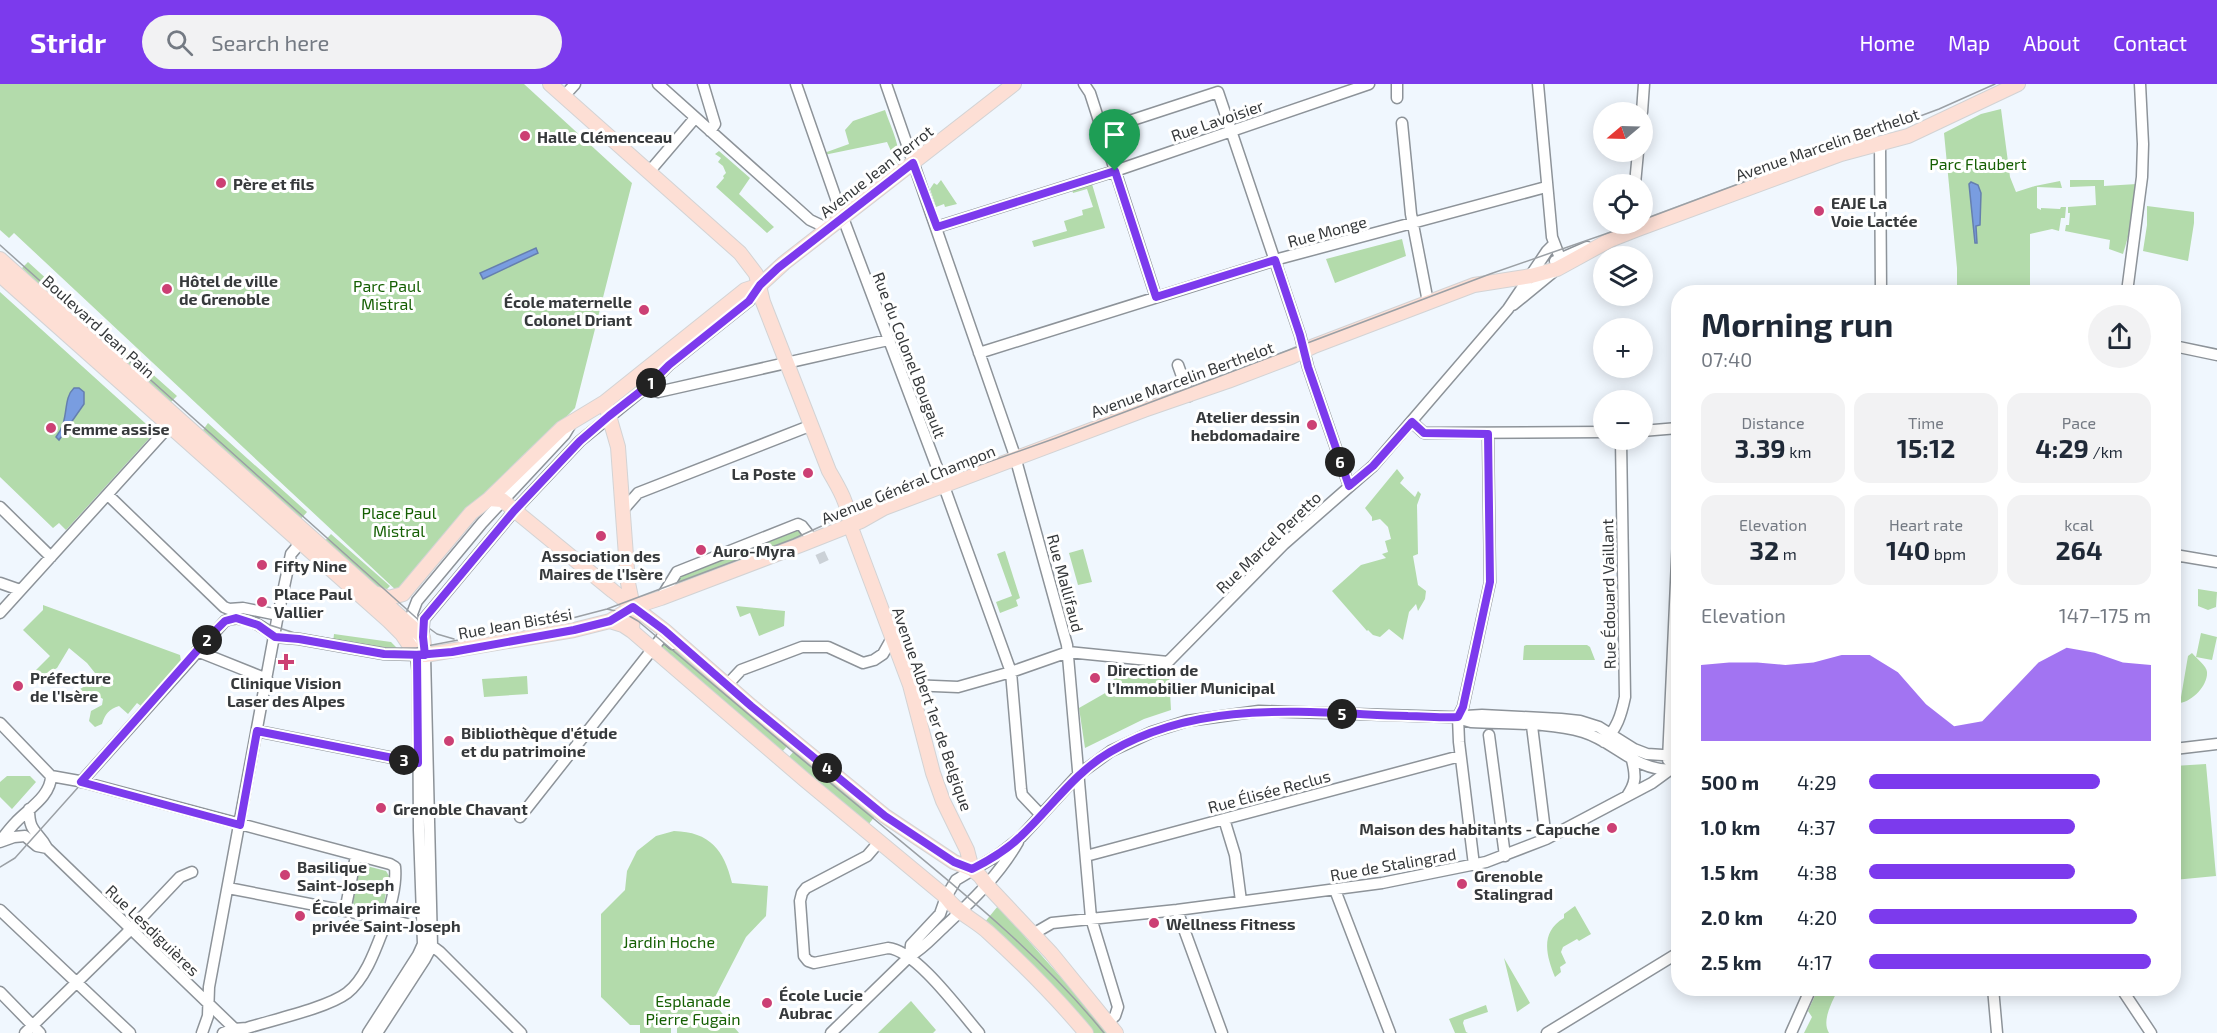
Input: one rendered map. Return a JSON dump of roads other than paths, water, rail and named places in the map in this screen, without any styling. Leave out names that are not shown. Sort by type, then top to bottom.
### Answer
[{"type":"main road","points":[[550,84],[740,253],[757,265],[778,268]]},
{"type":"main road","name":"Avenue Jean Perrot","points":[[605,402],[745,290],[760,285],[778,268],[913,163],[996,90],[1014,84]]},
{"type":"main road","name":"Avenue Marcelin Berthelot","points":[[1653,220],[1841,154],[1918,132],[1980,100],[2018,84]]},
{"type":"main road","name":"Avenue Marcelin Berthelot","points":[[1015,459],[1144,410],[1189,396],[1474,285],[1531,276],[1622,234]]},
{"type":"main road","name":"Avenue Albert 1er de Belgique","points":[[740,253],[756,274],[763,302],[787,363],[830,471],[842,492],[849,513],[850,525],[910,685],[933,773],[943,801],[967,850],[972,869]]},
{"type":"main road","name":"Boulevard Jean Pain","points":[[0,259],[173,421],[304,538],[421,655]]},
{"type":"main road","name":"Boulevard Jean Pain","points":[[0,275],[173,421]]},
{"type":"main road","points":[[374,593],[389,598],[406,591],[471,513],[496,499],[562,428],[605,402],[618,447],[628,583],[633,607],[632,631]]},
{"type":"main road","name":"Avenue Général Champon","points":[[633,607],[813,540],[884,508],[1015,459]]},
{"type":"main road","points":[[496,499],[694,655],[885,816],[954,862],[972,869],[981,876],[1112,1028]]},
{"type":"main road","name":"Boulevard Jean Pain","points":[[304,538],[374,593],[418,632]]},
{"type":"main road","points":[[613,591],[624,589],[628,583]]},
{"type":"main road","points":[[613,591],[616,605],[610,621],[632,631],[945,897],[952,907],[980,924],[1059,1001],[1086,1033]]},
{"type":"main road","name":"Rue Jean Bistési","points":[[421,655],[574,630],[610,621],[633,607]]},
{"type":"main road","points":[[418,632],[421,655]]},
{"type":"street","points":[[564,96],[575,84]]},
{"type":"street","points":[[658,84],[810,220],[829,229]]},
{"type":"street","points":[[703,84],[716,124],[710,131]]},
{"type":"street","name":"Rue du Colonel Bougault","points":[[796,84],[843,218],[1011,672],[1022,795],[1041,815]]},
{"type":"street","name":"Rue Mallifaud","points":[[886,84],[1015,459],[1040,541],[1068,652],[1091,918],[1118,1007],[1112,1028]]},
{"type":"street","points":[[1084,84],[1090,93],[1156,297]]},
{"type":"street","name":"Rue Lavoisier","points":[[937,227],[1115,171],[1369,84]]},
{"type":"street","points":[[1397,84],[1397,98]]},
{"type":"street","points":[[1538,84],[1546,187],[1558,263]]},
{"type":"street","points":[[1643,102],[1644,84]]},
{"type":"street","points":[[2128,285],[2144,144],[2140,84]]},
{"type":"street","points":[[1102,130],[1218,92],[1349,486]]},
{"type":"street","points":[[649,172],[696,118]]},
{"type":"street","points":[[1402,123],[1413,223],[1428,302]]},
{"type":"street","points":[[1880,144],[1881,285]]},
{"type":"street","name":"Rue Monge","points":[[979,353],[1275,260],[1546,187]]},
{"type":"street","points":[[810,220],[814,241]]},
{"type":"street","name":"Rue Marcel Peretto","points":[[1068,652],[1168,662],[1284,544],[1373,466],[1508,309],[1554,244]]},
{"type":"street","name":"Rue Marcel Peretto","points":[[1508,309],[1527,296],[1558,263]]},
{"type":"street","name":"Avenue Jean Perrot","points":[[609,416],[749,301],[760,285]]},
{"type":"street","points":[[639,375],[657,392],[888,340]]},
{"type":"street","points":[[2181,347],[2217,355]]},
{"type":"street","points":[[1178,364],[1189,396]]},
{"type":"street","points":[[418,632],[424,619],[514,511],[580,441],[609,416]]},
{"type":"street","points":[[0,613],[173,421]]},
{"type":"street","points":[[1412,422],[1424,433],[1593,432]]},
{"type":"street","points":[[623,510],[638,493],[812,425]]},
{"type":"street","points":[[1653,430],[1671,429]]},
{"type":"street","points":[[1474,865],[1460,756],[1458,717],[1463,707],[1490,582],[1488,434]]},
{"type":"street","name":"Rue Édouard Vaillant","points":[[1608,737],[1619,721],[1625,697],[1621,450]]},
{"type":"street","points":[[108,495],[224,607],[278,615]]},
{"type":"street","points":[[418,632],[412,614],[417,601],[496,499]]},
{"type":"street","points":[[0,507],[51,557]]},
{"type":"street","name":"Avenue Général Champon","points":[[661,598],[677,572],[777,532],[800,524],[813,540]]},
{"type":"street","points":[[202,1033],[278,615],[291,554],[304,538]]},
{"type":"street","points":[[2181,559],[2217,562]]},
{"type":"street","points":[[0,583],[20,590]]},
{"type":"street","points":[[81,782],[228,619],[236,618],[258,625],[275,637],[384,654],[421,655]]},
{"type":"street","points":[[520,817],[663,636],[681,650],[694,655]]},
{"type":"street","points":[[727,685],[741,670],[802,647],[828,647],[863,663],[874,660],[883,654],[892,638]]},
{"type":"street","points":[[197,651],[267,679]]},
{"type":"street","points":[[910,685],[958,687],[1068,652]]},
{"type":"street","points":[[421,655],[418,763],[427,929]]},
{"type":"street","points":[[377,1033],[430,952],[427,945],[421,655]]},
{"type":"street","points":[[910,956],[910,945],[940,914],[945,897],[956,880],[998,855],[1021,837],[1078,775],[1111,751],[1152,732],[1187,721],[1259,711],[1458,717],[1482,715],[1561,719],[1580,721],[1599,727],[1632,760],[1671,767]]},
{"type":"street","points":[[1458,717],[1471,722],[1566,728],[1608,737],[1651,755],[1671,755]]},
{"type":"street","points":[[1,725],[51,776],[81,782],[395,867],[396,876],[387,919],[374,953],[359,979],[347,993],[331,1002],[237,1031],[223,1033]]},
{"type":"street","points":[[1532,726],[1546,839]]},
{"type":"street","points":[[257,731],[418,763]]},
{"type":"street","points":[[1489,735],[1505,856]]},
{"type":"street","points":[[2181,741],[2217,738]]},
{"type":"street","points":[[2181,748],[2217,744]]},
{"type":"street","name":"Rue Élisée Reclus","points":[[1086,856],[1460,756]]},
{"type":"street","points":[[1627,797],[1636,779],[1632,760]]},
{"type":"street","name":"Rue de Stalingrad","points":[[1033,934],[1052,923],[1177,910],[1388,883],[1474,865],[1505,856],[1546,839],[1627,797],[1671,771]]},
{"type":"street","points":[[0,842],[46,793],[51,784],[51,776]]},
{"type":"street","name":"Rue Lesdiguières","points":[[29,810],[30,826],[47,848],[237,1031]]},
{"type":"street","points":[[1224,819],[1235,855],[1241,901]]},
{"type":"street","name":"Rue Lesdiguières","points":[[0,842],[25,836],[37,846],[47,848]]},
{"type":"street","points":[[831,1033],[910,956],[923,948],[982,892],[1021,837]]},
{"type":"street","points":[[879,842],[867,856],[806,888],[802,893],[800,901],[804,956],[808,961],[814,963],[895,948],[910,956],[977,1032]]},
{"type":"street","points":[[345,911],[356,856]]},
{"type":"street","points":[[0,992],[32,1031],[180,877],[192,872]]},
{"type":"street","points":[[228,888],[427,929]]},
{"type":"street","points":[[1335,890],[1390,1033]]},
{"type":"street","points":[[0,910],[130,1033]]},
{"type":"street","points":[[1177,910],[1222,1033]]},
{"type":"street","points":[[368,1033],[427,945]]},
{"type":"street","points":[[427,945],[521,1033]]},
{"type":"street","points":[[1547,1033],[1671,957]]},
{"type":"street","points":[[1791,1033],[1807,996]]},
{"type":"street","points":[[1994,996],[1997,1033]]},
{"type":"street","points":[[2126,996],[2151,1033]]},
{"type":"water","points":[[1971,182],[1978,185],[1981,193],[1980,225],[1976,226],[1977,243],[1975,243],[1969,184]]},
{"type":"water","points":[[536,248],[538,253],[483,279],[480,273]]},
{"type":"water","points":[[74,388],[79,388],[84,392],[84,404],[59,440],[56,437],[63,424],[68,398]]},
{"type":"tunnel","points":[[820,553],[826,566]]},
{"type":"tram line","points":[[1653,216],[1939,109],[1995,84]]},
{"type":"tram line","points":[[0,867],[15,858],[215,634],[231,621],[244,617],[295,633],[386,648],[416,648],[565,620],[607,609],[793,539],[857,510],[1056,438],[1490,274],[1605,234]]},
{"type":"tram line","points":[[0,245],[422,623],[437,634],[454,639]]},
{"type":"tram line","points":[[607,609],[624,613],[638,621],[961,891],[1050,973],[1104,1033]]},
{"type":"place","name":"Halle Clémenceau","points":[[525,136]]},
{"type":"place","name":"Père et fils","points":[[221,183]]},
{"type":"place","name":"EAJE La Voie Lactée","points":[[1819,211]]},
{"type":"place","name":"Hôtel de ville de Grenoble","points":[[167,289]]},
{"type":"place","name":"École maternelle Colonel Driant","points":[[644,310]]},
{"type":"place","name":"Atelier dessin hebdomadaire","points":[[1312,425]]},
{"type":"place","name":"Femme assise","points":[[51,428]]},
{"type":"place","name":"La Poste","points":[[808,473]]},
{"type":"place","name":"Association des Maires de l'Isère","points":[[601,536]]},
{"type":"place","name":"Auro-Myra","points":[[701,550]]},
{"type":"place","name":"Fifty Nine","points":[[262,565]]},
{"type":"place","name":"Place Paul Vallier","points":[[262,602]]},
{"type":"place","name":"Clinique Vision Laser des Alpes","points":[[286,662]]},
{"type":"place","name":"Direction de l’Immobilier Municipal","points":[[1095,678]]},
{"type":"place","name":"Préfecture de l'Isère","points":[[18,686]]},
{"type":"place","name":"Bibliothèque d'étude et du patrimoine","points":[[449,741]]},
{"type":"place","name":"Grenoble Chavant","points":[[381,808]]},
{"type":"place","name":"Maison des habitants - Capuche","points":[[1612,828]]},
{"type":"place","name":"Basilique Saint-Joseph","points":[[285,875]]},
{"type":"place","name":"Grenoble Stalingrad","points":[[1462,884]]},
{"type":"place","name":"École primaire privée Saint-Joseph","points":[[300,916]]},
{"type":"place","name":"Wellness Fitness","points":[[1154,923]]},
{"type":"place","name":"École Lucie Aubrac","points":[[767,1003]]},
{"type":"park label","name":"Parc Flaubert","points":[[1978,163]]},
{"type":"park label","name":"Parc Paul Mistral","points":[[387,294]]},
{"type":"park label","name":"Place Paul Mistral","points":[[399,521]]},
{"type":"park label","name":"Jardin Hoche","points":[[669,941]]},
{"type":"park label","name":"Esplanade Pierre Fugain","points":[[693,1009]]}]
